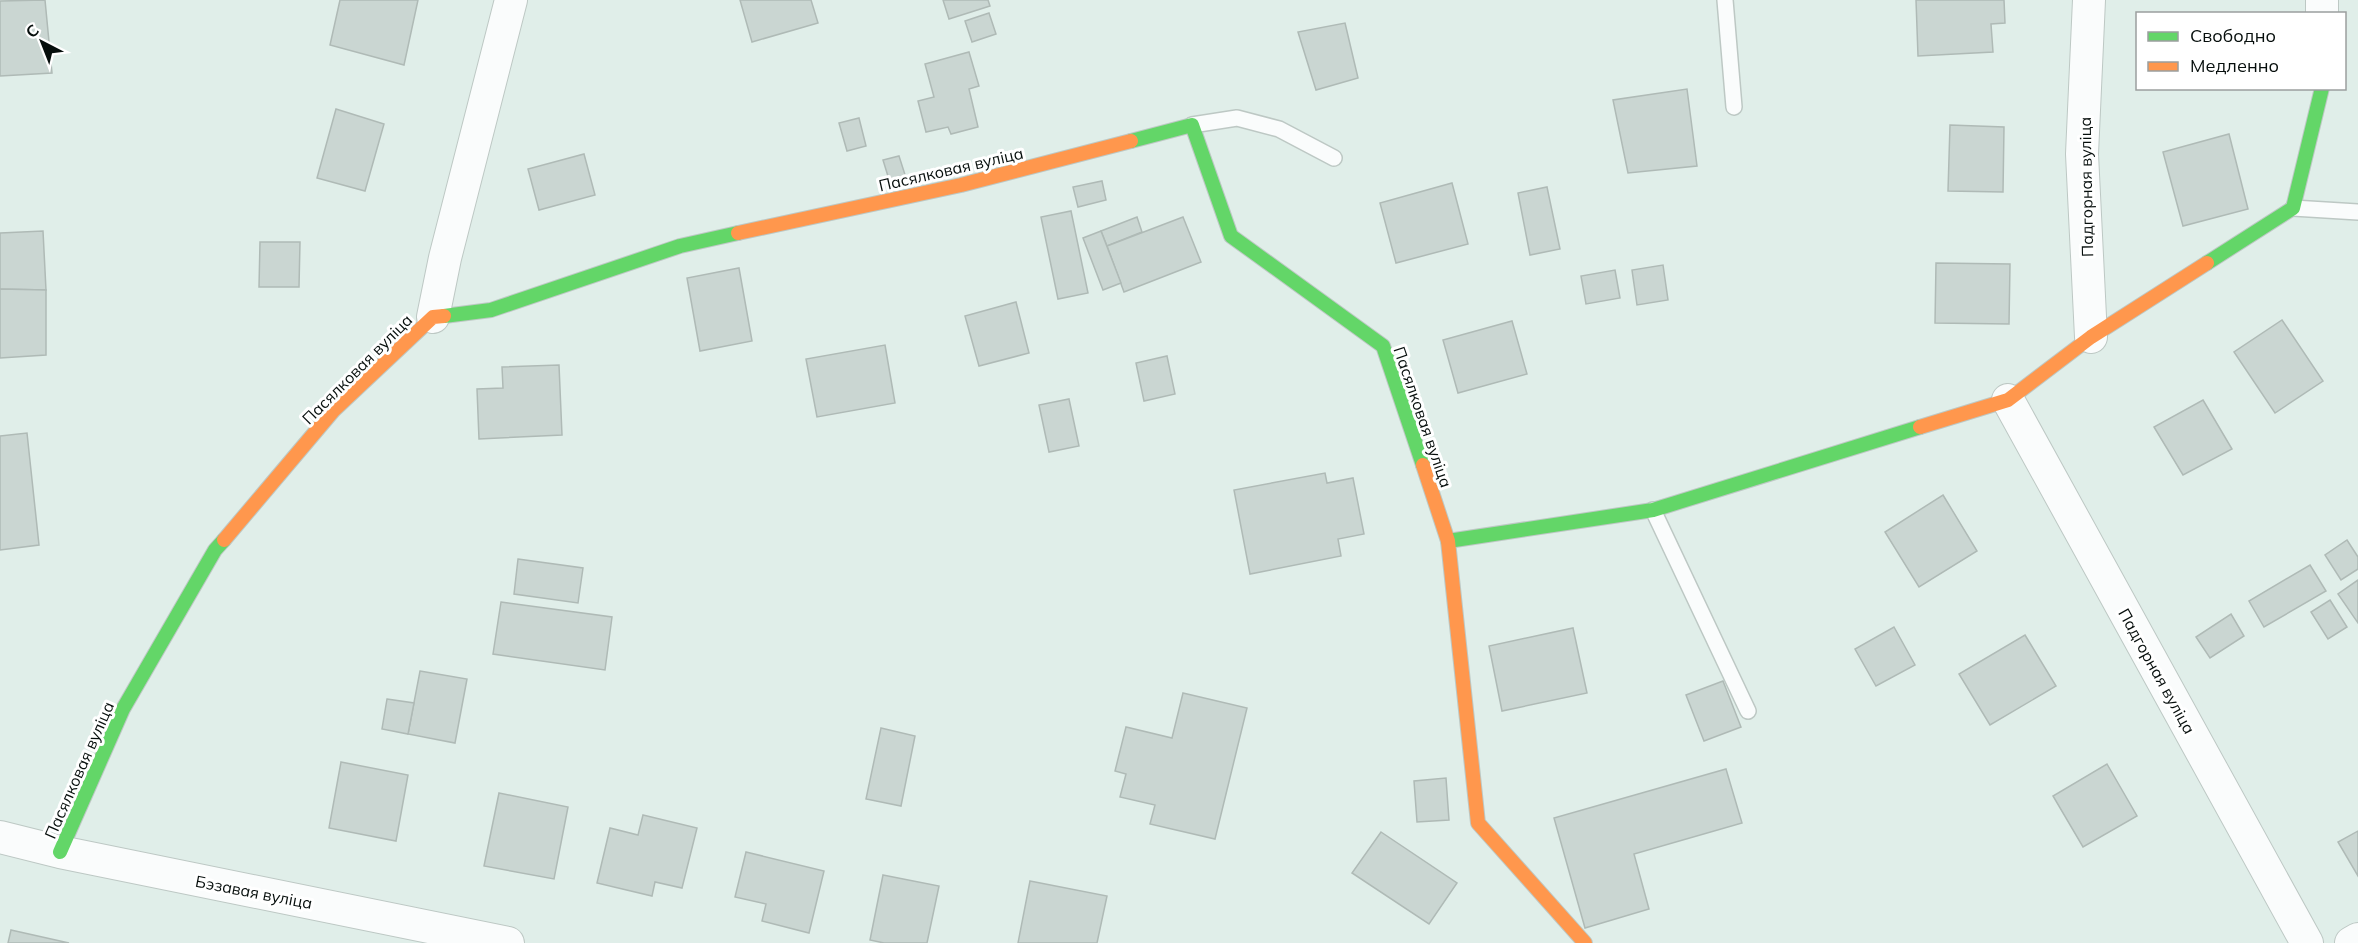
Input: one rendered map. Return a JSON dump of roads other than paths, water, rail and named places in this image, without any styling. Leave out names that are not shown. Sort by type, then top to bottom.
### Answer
[{"type":"street","points":[[433,317],[445,258],[511,0]]},
{"type":"street","name":"Падгорная вуліца","points":[[2089,0],[2082,154],[2091,337]]},
{"type":"street","points":[[1448,541],[1653,510],[2008,399],[2091,337],[2293,208],[2322,90]]},
{"type":"street","name":"Пасялковая вуліца","points":[[60,852],[123,709],[215,550],[333,411],[433,317],[491,310],[680,246],[961,185],[1192,125],[1231,236],[1383,346],[1448,541],[1478,823],[1585,943]]},
{"type":"street","name":"Падгорная вуліца","points":[[2008,399],[2307,943]]},
{"type":"street","name":"Бэзавая вуліца","points":[[0,837],[60,852],[508,943]]},
{"type":"street","points":[[2351,943],[2358,939]]},
{"type":"lane","points":[[1725,0],[1734,107]]},
{"type":"lane","points":[[1192,125],[1237,118],[1279,129],[1334,158]]},
{"type":"lane","points":[[2293,208],[2358,212]]},
{"type":"lane","points":[[1653,510],[1748,711]]}]
